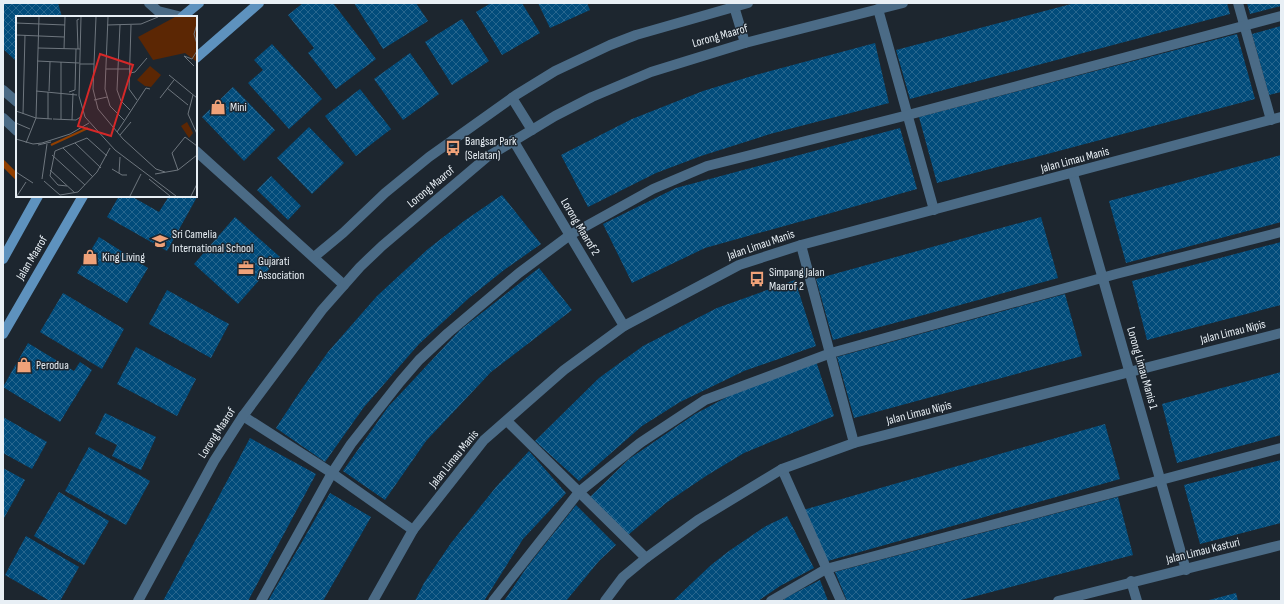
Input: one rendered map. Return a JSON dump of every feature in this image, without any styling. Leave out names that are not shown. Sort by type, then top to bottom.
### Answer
[{"type":"main road","points":[[183,16],[199,3]]},
{"type":"main road","points":[[197,57],[259,3]]},
{"type":"main road","name":"Jalan Maarof","points":[[3,259],[37,197]]},
{"type":"main road","name":"Jalan Maarof","points":[[3,334],[82,197]]},
{"type":"street","points":[[149,3],[158,11],[178,16]]},
{"type":"street","points":[[314,257],[343,233],[404,176],[512,98],[555,71],[610,45],[658,28],[733,5],[748,3]]},
{"type":"street","name":"Lorong Maarof","points":[[138,601],[193,497],[243,416],[297,342],[344,285],[382,246],[487,157],[513,140],[592,96],[645,74],[682,61],[745,43],[903,3]]},
{"type":"street","points":[[1238,3],[1244,25],[1276,118]]},
{"type":"street","points":[[733,5],[745,43]]},
{"type":"street","points":[[878,9],[934,210]]},
{"type":"street","points":[[261,601],[332,473],[376,411],[419,360],[448,333],[519,273],[570,235],[652,189],[707,166],[908,115],[1281,16]]},
{"type":"street","points":[[3,90],[16,101]]},
{"type":"street","points":[[512,98],[532,130]]},
{"type":"street","points":[[3,118],[16,130]]},
{"type":"street","name":"Jalan Limau Manis","points":[[373,601],[413,530],[484,440],[564,370],[624,326],[739,265],[801,245],[1073,174],[1276,118]]},
{"type":"street","name":"Lorong Maarof 2","points":[[513,140],[624,326]]},
{"type":"street","points":[[197,151],[344,285]]},
{"type":"street","name":"Lorong Limau Manis 1","points":[[1073,174],[1186,570]]},
{"type":"street","points":[[493,601],[579,492],[640,443],[705,400],[831,353],[1103,278],[1281,232]]},
{"type":"street","points":[[801,245],[854,443]]},
{"type":"street","name":"Jalan Limau Nipis","points":[[605,601],[623,577],[646,558],[698,520],[782,469],[854,443],[1281,333]]},
{"type":"street","points":[[243,416],[332,473],[413,530]]},
{"type":"street","points":[[507,421],[646,558]]},
{"type":"street","points":[[770,601],[826,569],[1281,448]]},
{"type":"street","points":[[782,469],[841,601]]},
{"type":"street","name":"Jalan Limau Kasturi","points":[[1058,601],[1131,582],[1186,570],[1281,544]]},
{"type":"street","points":[[1131,582],[1137,601]]},
{"type":"building","points":[[3,3],[58,3],[62,16],[16,16],[16,60],[3,49]]},
{"type":"building","points":[[303,3],[333,3],[376,59],[336,89],[308,53],[314,48],[288,15]]},
{"type":"building","points":[[354,3],[416,3],[428,21],[383,49]]},
{"type":"building","points":[[491,3],[522,3],[540,33],[502,55],[476,12]]},
{"type":"building","points":[[538,3],[587,3],[590,10],[550,28]]},
{"type":"building","points":[[1075,3],[1227,3],[1230,14],[910,99],[896,50]]},
{"type":"building","points":[[1247,3],[1281,3],[1281,6],[1250,14]]},
{"type":"building","points":[[462,19],[489,61],[452,85],[425,42]]},
{"type":"building","points":[[1281,26],[1281,92],[1269,95],[1252,34]]},
{"type":"building","points":[[1237,34],[1255,99],[937,183],[919,117]]},
{"type":"building","points":[[875,43],[889,103],[770,134],[701,156],[656,173],[588,207],[561,155],[632,119],[703,91],[752,76]]},
{"type":"building","points":[[272,44],[322,99],[289,129],[248,83],[263,70],[254,60]]},
{"type":"building","points":[[410,53],[439,94],[403,120],[374,79]]},
{"type":"building","points":[[233,87],[275,130],[244,161],[202,117]]},
{"type":"building","points":[[360,89],[391,129],[356,156],[325,116]]},
{"type":"building","points":[[309,127],[344,163],[312,194],[277,158]]},
{"type":"building","points":[[900,128],[917,189],[705,248],[632,283],[603,224],[676,188]]},
{"type":"building","points":[[1281,155],[1281,222],[1126,263],[1109,201]]},
{"type":"building","points":[[271,176],[301,206],[288,220],[257,190]]},
{"type":"building","points":[[502,195],[541,244],[504,270],[469,298],[419,344],[364,407],[325,462],[276,428],[328,352],[377,296],[428,249],[464,221]]},
{"type":"building","points":[[118,197],[133,197],[159,212],[168,197],[197,197],[167,251],[107,217]]},
{"type":"building","points":[[235,217],[280,257],[238,304],[194,264]]},
{"type":"building","points":[[1041,217],[1058,278],[833,340],[816,279]]},
{"type":"building","points":[[99,237],[148,268],[127,303],[77,273]]},
{"type":"building","points":[[1281,242],[1281,305],[1147,340],[1132,281]]},
{"type":"building","points":[[539,268],[572,310],[491,372],[426,441],[385,500],[343,471],[388,407],[460,330]]},
{"type":"building","points":[[795,280],[816,346],[744,371],[680,402],[642,426],[579,481],[535,441],[599,378],[643,346],[717,308]]},
{"type":"building","points":[[167,290],[229,324],[211,358],[149,324]]},
{"type":"building","points":[[63,293],[124,329],[102,369],[40,332]]},
{"type":"building","points":[[1065,294],[1082,356],[854,418],[837,357]]},
{"type":"building","points":[[28,343],[74,371],[80,362],[92,370],[60,422],[3,387]]},
{"type":"building","points":[[136,347],[196,379],[177,416],[117,384]]},
{"type":"building","points":[[816,361],[834,416],[744,453],[666,503],[628,535],[590,497],[629,459],[695,414],[746,387]]},
{"type":"building","points":[[1281,372],[1281,435],[1177,463],[1162,404]]},
{"type":"building","points":[[105,413],[156,437],[141,470],[112,456],[117,445],[95,434]]},
{"type":"building","points":[[3,417],[47,442],[32,469],[3,453]]},
{"type":"building","points":[[1105,424],[1120,479],[824,562],[803,510]]},
{"type":"building","points":[[250,438],[316,474],[248,601],[163,601]]},
{"type":"building","points":[[89,447],[150,481],[126,525],[65,491]]},
{"type":"building","points":[[529,451],[566,493],[523,539],[484,601],[415,601],[424,583],[451,543],[496,487]]},
{"type":"building","points":[[1281,460],[1281,523],[1200,544],[1184,485]]},
{"type":"building","points":[[3,468],[25,480],[3,520]]},
{"type":"building","points":[[59,492],[109,521],[84,565],[34,536]]},
{"type":"building","points":[[330,493],[371,517],[323,601],[268,601]]},
{"type":"building","points":[[1118,497],[1133,555],[957,601],[847,601],[835,572]]},
{"type":"building","points":[[576,505],[616,545],[599,561],[566,601],[504,601],[527,567]]},
{"type":"building","points":[[787,516],[814,568],[780,586],[758,601],[673,601],[711,565],[729,551],[766,526]]},
{"type":"building","points":[[26,536],[79,567],[60,601],[50,601],[5,575]]},
{"type":"building","points":[[820,580],[828,601],[782,601],[789,596]]},
{"type":"building","points":[[1236,593],[1238,601],[1209,601],[1209,600]]},
{"type":"waterway","points":[[3,163],[16,176]]},
{"type":"place","name":"Mini","points":[[218,107]]},
{"type":"place","name":"Bangsar Park (Selatan)","points":[[453,148]]},
{"type":"place","name":"Sri Camelia International School","points":[[160,241]]},
{"type":"place","name":"King Living","points":[[90,257]]},
{"type":"place","name":"Gujarati Association","points":[[246,268]]},
{"type":"place","name":"Simpang Jalan Maarof 2","points":[[757,279]]},
{"type":"place","name":"Perodua","points":[[24,365]]}]
